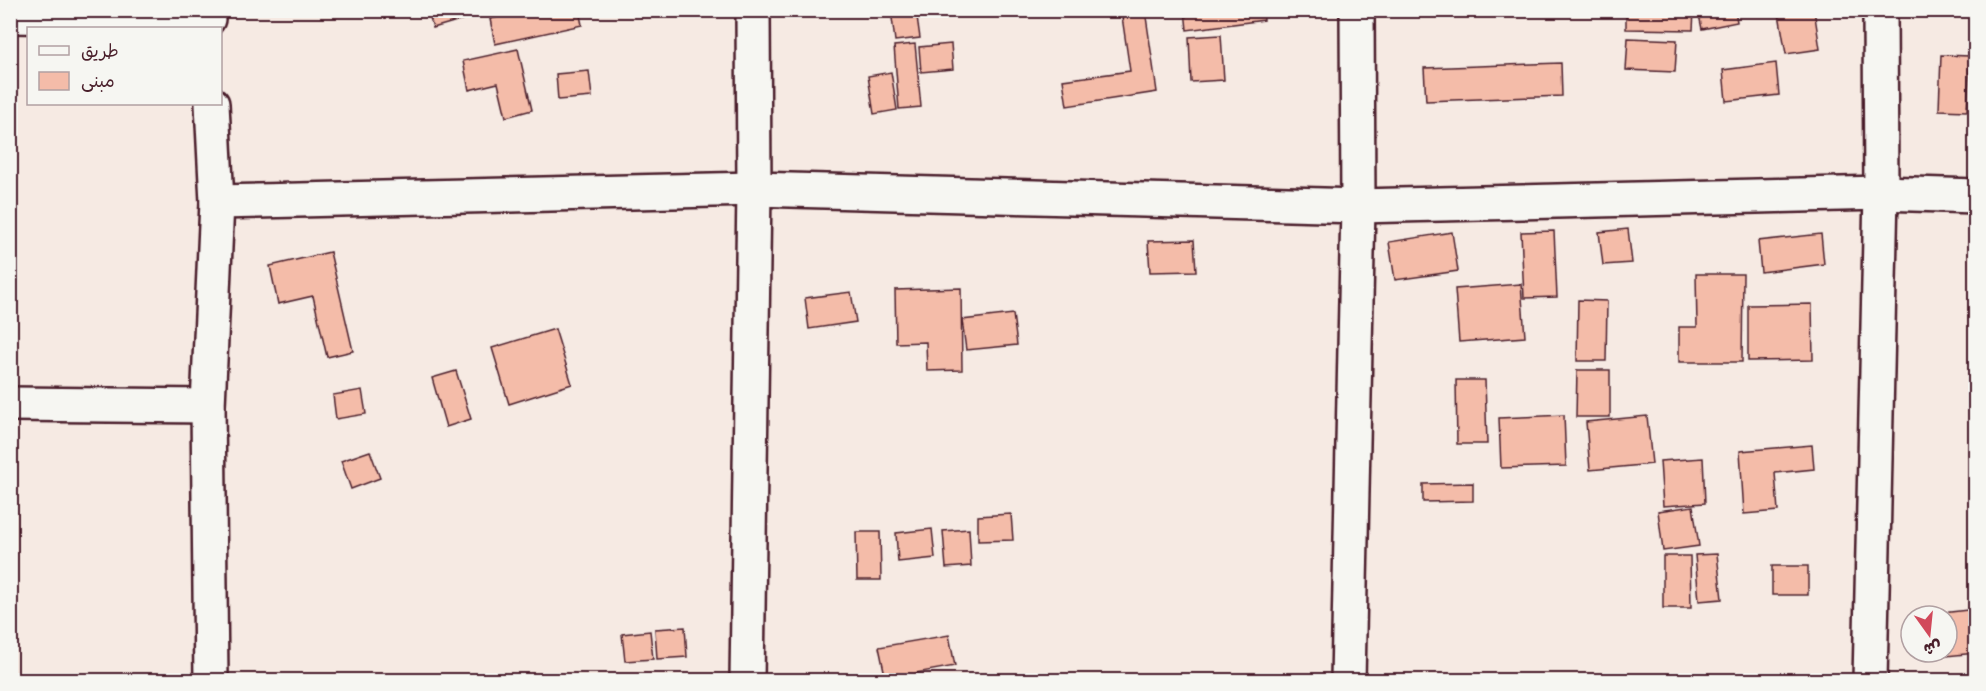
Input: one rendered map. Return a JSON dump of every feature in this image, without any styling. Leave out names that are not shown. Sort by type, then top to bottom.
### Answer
[{"type":"street","points":[[747,681],[754,189],[753,10]]},
{"type":"street","points":[[1348,681],[1358,206],[1357,10]]},
{"type":"street","points":[[1870,681],[1881,193],[1880,10]]},
{"type":"street","points":[[10,16],[208,19]]},
{"type":"street","points":[[211,681],[208,406],[217,202],[212,105]]},
{"type":"street","points":[[217,202],[754,189],[1358,206],[1881,193],[1976,196]]},
{"type":"street","points":[[10,404],[208,406]]},
{"type":"building","points":[[428,10],[480,10],[481,14],[433,28]]},
{"type":"building","points":[[530,10],[579,10],[582,25],[495,44],[490,19]]},
{"type":"building","points":[[891,10],[916,10],[920,38],[895,41]]},
{"type":"building","points":[[930,10],[962,10],[963,14],[932,19]]},
{"type":"building","points":[[1121,10],[1145,10],[1157,92],[1067,106],[1063,80],[1130,71]]},
{"type":"building","points":[[1185,10],[1263,10],[1264,20],[1187,30]]},
{"type":"building","points":[[1626,10],[1694,10],[1693,30],[1626,29]]},
{"type":"building","points":[[1698,10],[1735,10],[1737,22],[1702,29]]},
{"type":"building","points":[[1798,10],[1814,10],[1820,49],[1786,54],[1779,14]]},
{"type":"building","points":[[1221,35],[1224,80],[1191,82],[1189,37]]},
{"type":"building","points":[[1628,38],[1677,40],[1675,72],[1626,70]]},
{"type":"building","points":[[915,44],[921,107],[899,109],[894,46]]},
{"type":"building","points":[[951,44],[953,69],[921,72],[919,47]]},
{"type":"building","points":[[518,49],[532,110],[506,117],[498,83],[469,90],[463,61]]},
{"type":"building","points":[[1941,55],[1970,56],[1967,111],[1939,110]]},
{"type":"building","points":[[1561,63],[1562,96],[1426,101],[1424,68]]},
{"type":"building","points":[[1776,63],[1779,95],[1726,101],[1723,70]]},
{"type":"building","points":[[589,71],[592,97],[558,100],[556,74]]},
{"type":"building","points":[[891,72],[897,110],[874,114],[868,76]]},
{"type":"building","points":[[1628,229],[1632,263],[1603,265],[1599,232]]},
{"type":"building","points":[[1554,231],[1557,297],[1524,298],[1521,232]]},
{"type":"building","points":[[1452,232],[1458,271],[1395,280],[1389,242]]},
{"type":"building","points":[[1821,234],[1824,264],[1761,272],[1758,241]]},
{"type":"building","points":[[1194,240],[1196,271],[1150,272],[1148,241]]},
{"type":"building","points":[[330,252],[353,351],[327,357],[313,296],[278,304],[270,266]]},
{"type":"building","points":[[1696,274],[1743,274],[1742,362],[1679,362],[1679,327],[1697,327]]},
{"type":"building","points":[[1521,284],[1525,337],[1459,342],[1455,289]]},
{"type":"building","points":[[961,288],[962,370],[927,371],[926,342],[896,343],[895,290]]},
{"type":"building","points":[[851,292],[856,322],[809,329],[805,298]]},
{"type":"building","points":[[1578,300],[1607,301],[1606,361],[1577,361]]},
{"type":"building","points":[[1812,304],[1813,360],[1748,361],[1748,305]]},
{"type":"building","points":[[1013,314],[1017,345],[966,350],[962,320]]},
{"type":"building","points":[[555,329],[572,384],[509,404],[492,348]]},
{"type":"building","points":[[1577,370],[1610,370],[1610,417],[1576,417]]},
{"type":"building","points":[[456,371],[471,419],[446,427],[432,378]]},
{"type":"building","points":[[1456,380],[1485,380],[1487,444],[1457,444]]},
{"type":"building","points":[[362,390],[366,414],[336,419],[333,395]]},
{"type":"building","points":[[1564,415],[1566,466],[1501,468],[1499,418]]},
{"type":"building","points":[[1647,416],[1652,464],[1590,470],[1586,422]]},
{"type":"building","points":[[1812,445],[1814,469],[1775,473],[1778,511],[1744,514],[1740,451]]},
{"type":"building","points":[[370,451],[380,478],[351,489],[341,461]]},
{"type":"building","points":[[1703,458],[1705,503],[1663,506],[1660,461]]},
{"type":"building","points":[[1473,483],[1473,501],[1423,502],[1423,484]]},
{"type":"building","points":[[1693,506],[1699,546],[1663,551],[1658,511]]},
{"type":"building","points":[[1011,514],[1013,540],[978,541],[978,516]]},
{"type":"building","points":[[932,529],[935,558],[898,562],[896,533]]},
{"type":"building","points":[[969,529],[971,566],[946,568],[943,531]]},
{"type":"building","points":[[856,532],[880,532],[881,580],[857,580]]},
{"type":"building","points":[[1717,554],[1722,599],[1699,601],[1695,555]]},
{"type":"building","points":[[1663,556],[1690,556],[1691,608],[1663,608]]},
{"type":"building","points":[[1772,566],[1808,566],[1808,595],[1772,595]]},
{"type":"building","points":[[1976,609],[1976,653],[1959,655],[1959,611]]},
{"type":"building","points":[[685,627],[687,657],[657,659],[655,629]]},
{"type":"building","points":[[650,631],[653,659],[625,661],[622,634]]},
{"type":"building","points":[[949,635],[955,666],[916,673],[917,680],[886,680],[879,647]]}]
